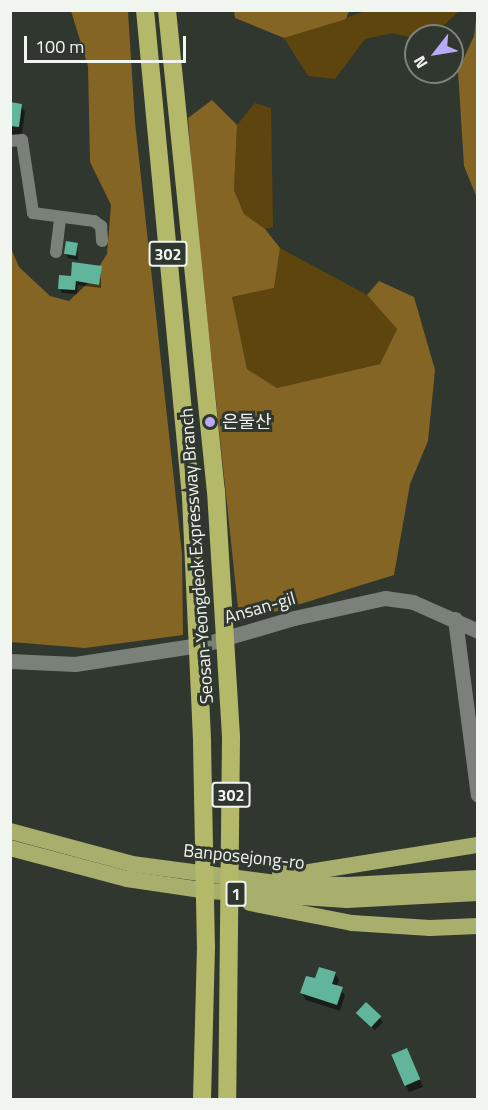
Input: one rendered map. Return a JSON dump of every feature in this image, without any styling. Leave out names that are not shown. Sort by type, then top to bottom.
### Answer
[{"type":"highway","name":"Seosan-Yeongdeok Expressway Branch","points":[[145,10],[191,497],[202,742],[206,947],[202,1100]]},
{"type":"highway","name":"Seosan-Yeongdeok Expressway Branch","points":[[166,10],[216,490],[231,738],[232,944],[227,1100]]},
{"type":"highway","name":"Banposejong-ro","points":[[10,831],[132,864],[284,884],[472,886]]},
{"type":"highway","points":[[213,874],[309,872],[477,846]]},
{"type":"highway","name":"Banposejong-ro","points":[[10,848],[127,879],[208,891],[347,900],[472,886]]},
{"type":"highway","points":[[208,891],[274,910],[352,923],[430,928],[477,926]]},
{"type":"street","points":[[10,141],[22,140],[33,213],[60,219],[94,221],[101,226],[102,241]]},
{"type":"street","points":[[56,252],[60,219]]},
{"type":"street","name":"Ansan-gil","points":[[10,661],[75,664],[205,644],[304,615],[385,598],[413,602],[477,631]]},
{"type":"street","points":[[455,620],[477,795]]},
{"type":"shaded area","points":[[234,10],[349,11],[346,19],[284,38],[235,18]]},
{"type":"shaded area","points":[[71,11],[128,11],[135,122],[182,554],[183,635],[85,648],[11,642],[10,246],[19,267],[50,296],[69,301],[90,281],[107,254],[111,205],[90,162],[88,66]]},
{"type":"shaded area","points":[[366,11],[459,11],[445,24],[404,24],[404,36],[393,33],[365,39],[335,79],[308,76],[284,38]]},
{"type":"shaded area","points":[[478,11],[477,198],[464,166],[459,84],[464,84],[464,58],[474,36]]},
{"type":"shaded area","points":[[212,100],[237,125],[234,190],[244,214],[265,229],[280,248],[274,288],[232,297],[247,369],[277,388],[380,364],[397,329],[367,295],[379,281],[414,297],[435,370],[428,441],[410,484],[394,575],[255,618],[239,617],[193,185],[188,118]]},
{"type":"shaded area","points":[[255,103],[271,108],[273,227],[265,229],[244,214],[234,190],[237,125]]},
{"type":"shaded area","points":[[280,248],[367,295],[397,329],[380,364],[277,388],[247,369],[232,297],[274,288]]},
{"type":"building","points":[[10,102],[22,104],[19,127],[10,126]]},
{"type":"building","points":[[66,241],[78,243],[76,256],[64,254]]},
{"type":"building","points":[[72,262],[102,266],[99,285],[76,281],[75,290],[58,289],[59,275],[71,276]]},
{"type":"building","points":[[319,967],[336,972],[332,984],[343,987],[337,1005],[300,993],[306,976],[315,978]]},
{"type":"building","points":[[366,1002],[381,1016],[371,1027],[356,1013]]},
{"type":"building","points":[[407,1048],[420,1079],[405,1086],[391,1055]]},
{"type":"place","name":"은둘산","points":[[210,422]]}]
